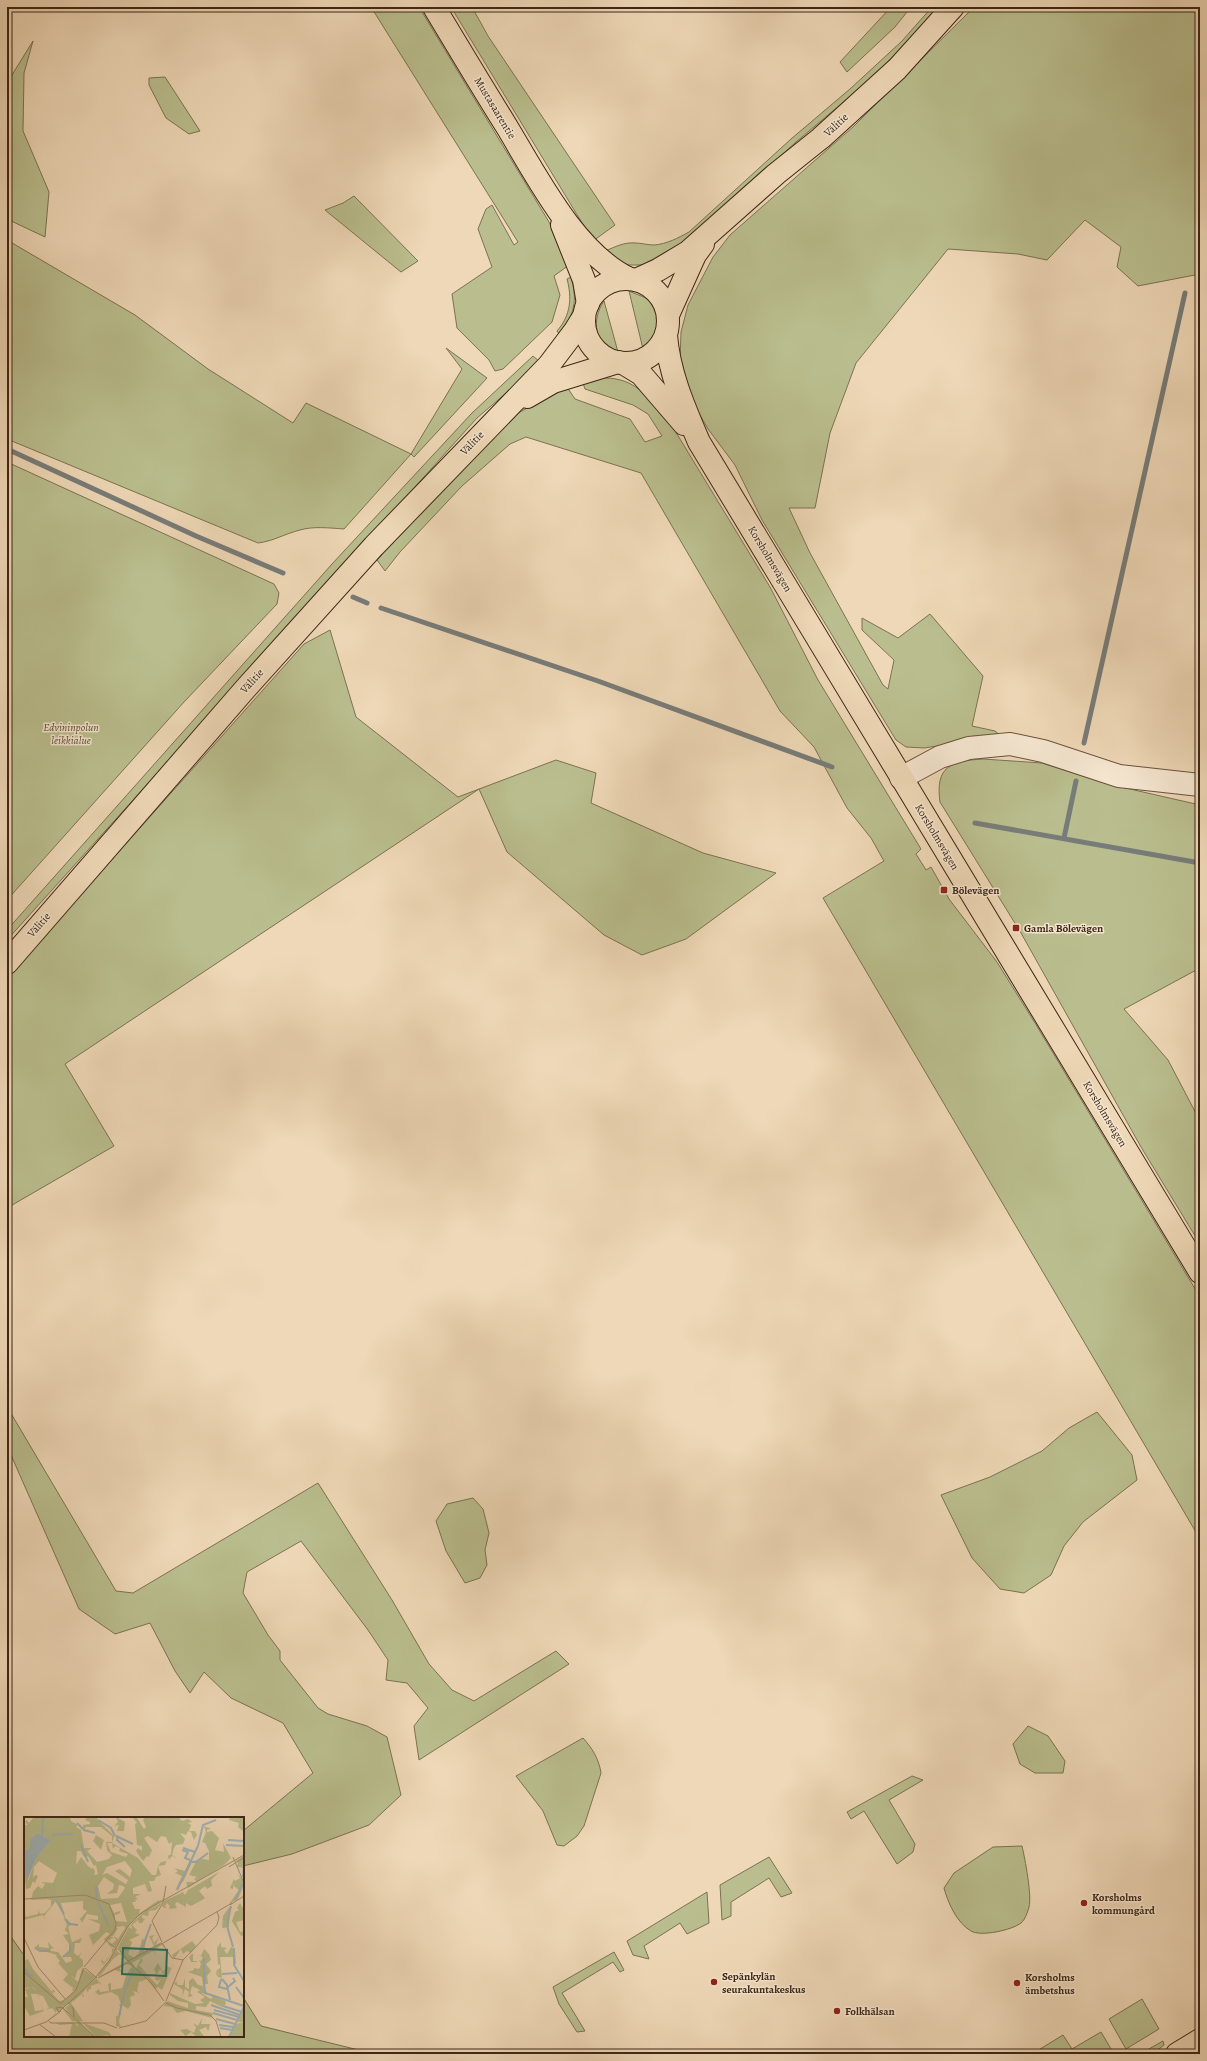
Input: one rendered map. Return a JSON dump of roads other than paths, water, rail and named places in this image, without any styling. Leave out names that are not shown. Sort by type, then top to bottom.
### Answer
[{"type":"main road","name":"Mustasaarentie","points":[[434,7],[556,209],[591,250],[613,269],[633,279]]},
{"type":"main road","name":"Välitie","points":[[633,279],[658,270],[688,252],[776,174],[821,138],[898,68],[953,7]]},
{"type":"main road","name":"Mustasaarentie","points":[[556,209],[584,280],[586,310]]},
{"type":"main road","name":"Välitie","points":[[667,325],[695,255],[710,233]]},
{"type":"main road","points":[[622,279],[633,279],[651,287],[658,292],[663,299],[667,325],[662,343],[650,356],[632,363],[621,363],[599,353],[592,346],[587,336],[586,310],[592,296],[605,284],[622,279]]},
{"type":"main road","name":"Välitie","points":[[7,963],[374,546],[549,365],[574,332],[586,310]]},
{"type":"main road","name":"Korsholmsvägen","points":[[667,325],[668,356],[672,374],[699,442],[1200,1272]]},
{"type":"main road","name":"Välitie","points":[[507,408],[553,382],[621,363]]},
{"type":"main road","name":"Korsholmsvägen","points":[[621,363],[641,374],[699,442]]},
{"type":"main road","points":[[1177,2054],[1200,2040]]},
{"type":"street","points":[[901,778],[940,757],[969,748],[1010,744],[1043,751],[1119,776],[1200,785]]},
{"type":"waterway","points":[[1084,743],[1185,293]]},
{"type":"waterway","points":[[7,449],[196,536],[283,573]]},
{"type":"waterway","points":[[353,597],[367,603]]},
{"type":"waterway","points":[[381,608],[598,681],[832,767]]},
{"type":"waterway","points":[[1064,838],[1076,781]]},
{"type":"waterway","points":[[975,823],[1200,863]]},
{"type":"place","name":"Bölevägen","points":[[944,890]]},
{"type":"place","name":"Gamla Bölevägen","points":[[1016,928]]},
{"type":"place","name":"Korsholms kommungård","points":[[1084,1903]]},
{"type":"place","name":"Sepänkylän seurakuntakeskus","points":[[714,1982]]},
{"type":"place","name":"Korsholms ämbetshus","points":[[1017,1983]]},
{"type":"place","name":"Folkhälsan","points":[[837,2011]]},
{"type":"park label","name":"Edvininpolun leikkialue","points":[[71,733]]}]
